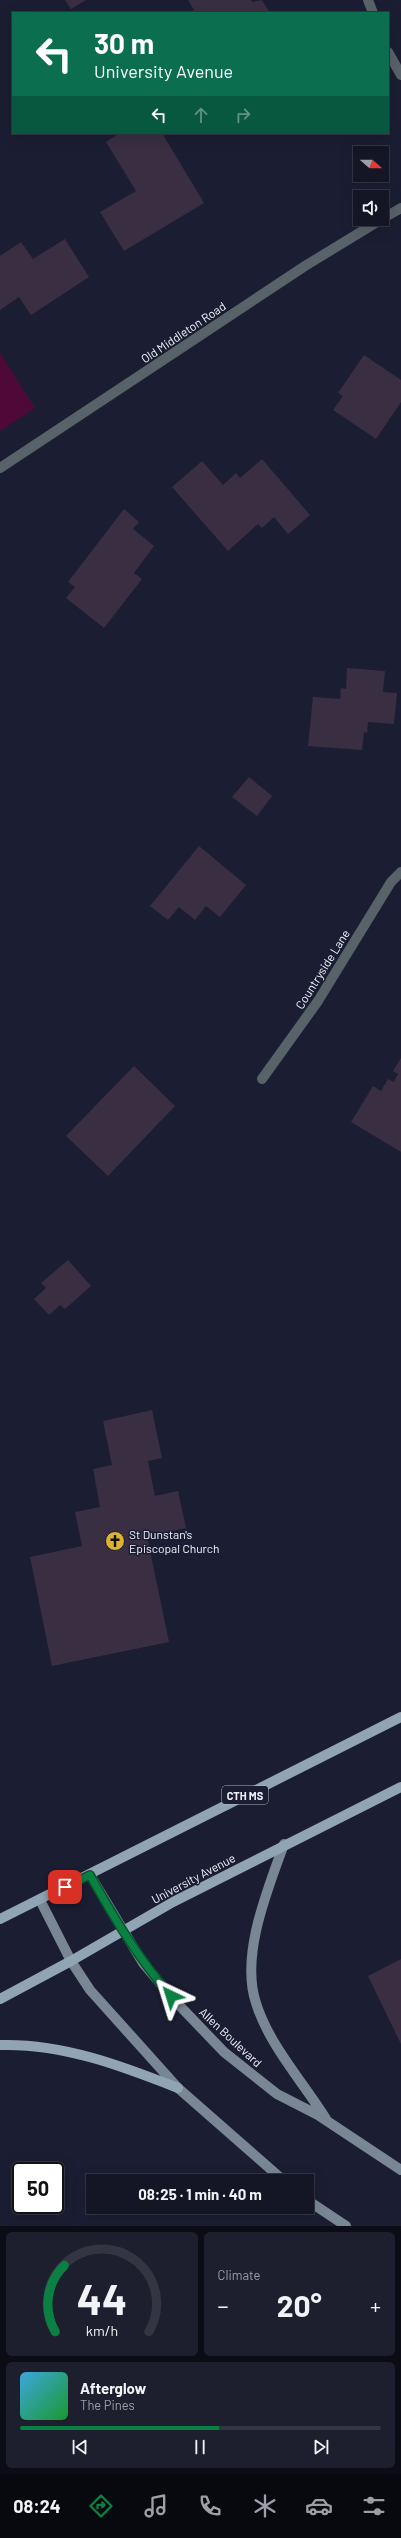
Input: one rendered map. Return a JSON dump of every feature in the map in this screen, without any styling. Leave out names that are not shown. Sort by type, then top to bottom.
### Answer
[{"type":"main road","name":"CTH MS","points":[[0,1919],[401,1717]]},
{"type":"main road","name":"University Avenue","points":[[0,1999],[71,1961],[173,1902],[284,1844],[401,1787]]},
{"type":"main road","points":[[284,1844],[257,1928],[252,1966],[253,1994],[259,2010],[275,2041],[327,2121]]},
{"type":"main road","name":"Allen Boulevard","points":[[90,1875],[122,1932],[143,1962],[169,1994],[238,2065],[277,2094],[327,2121],[401,2170]]},
{"type":"main road","points":[[40,1900],[71,1961],[90,1990],[178,2088],[276,2174]]},
{"type":"main road","points":[[0,2045],[49,2048],[119,2064],[178,2088]]},
{"type":"main road","points":[[314,2205],[346,2226]]},
{"type":"street","points":[[368,0],[373,12]]},
{"type":"street","points":[[389,54],[401,76]]},
{"type":"street","name":"Old Middleton Road","points":[[389,215],[401,208]]},
{"type":"street","name":"Old Middleton Road","points":[[0,468],[305,266],[371,226]]},
{"type":"street","name":"Countryside Lane","points":[[262,1079],[318,1001],[391,882],[401,872]]},
{"type":"shaded area","points":[[0,353],[35,408],[0,431]]},
{"type":"building","points":[[65,0],[86,0],[71,9]]},
{"type":"building","points":[[188,0],[251,0],[252,2],[262,0],[269,12],[192,12],[194,10]]},
{"type":"building","points":[[118,134],[163,134],[204,203],[124,251],[100,212],[136,191],[106,142]]},
{"type":"building","points":[[65,239],[89,277],[31,315],[19,297],[0,310],[0,256],[21,242],[33,259]]},
{"type":"building","points":[[364,355],[401,380],[401,402],[376,439],[333,410],[343,396],[338,393]]},
{"type":"building","points":[[262,459],[310,515],[288,534],[274,517],[262,528],[258,524],[228,551],[172,487],[202,461],[223,485],[236,473],[240,478]]},
{"type":"building","points":[[124,509],[139,522],[133,529],[154,546],[134,573],[142,579],[104,628],[66,598],[75,587],[68,582]]},
{"type":"building","points":[[347,668],[385,671],[383,692],[397,693],[394,724],[368,722],[367,733],[364,732],[362,750],[308,746],[313,697],[340,699],[341,688],[346,689]]},
{"type":"building","points":[[249,777],[272,796],[257,816],[232,797]]},
{"type":"building","points":[[199,846],[246,885],[220,917],[206,906],[195,920],[179,907],[168,920],[150,906]]},
{"type":"building","points":[[401,1058],[401,1152],[351,1122],[373,1086],[381,1091],[388,1079],[394,1082],[398,1074],[393,1071]]},
{"type":"building","points":[[134,1066],[175,1106],[108,1176],[66,1136]]},
{"type":"building","points":[[68,1260],[91,1286],[65,1309],[60,1305],[49,1315],[34,1299],[46,1288],[41,1283]]},
{"type":"building","name":"St Dunstan's Episcopal Church","points":[[152,1410],[162,1458],[148,1461],[155,1496],[178,1491],[186,1528],[147,1536],[169,1642],[52,1666],[30,1557],[82,1546],[75,1512],[100,1507],[93,1469],[112,1465],[103,1421]]},
{"type":"building","points":[[401,1959],[401,2044],[368,1976]]},
{"type":"place","name":"St Dunstan's Episcopal Church","points":[[115,1541]]},
{"type":"route","points":[[65,1887],[90,1875],[122,1932],[143,1962],[171,1996]]}]
